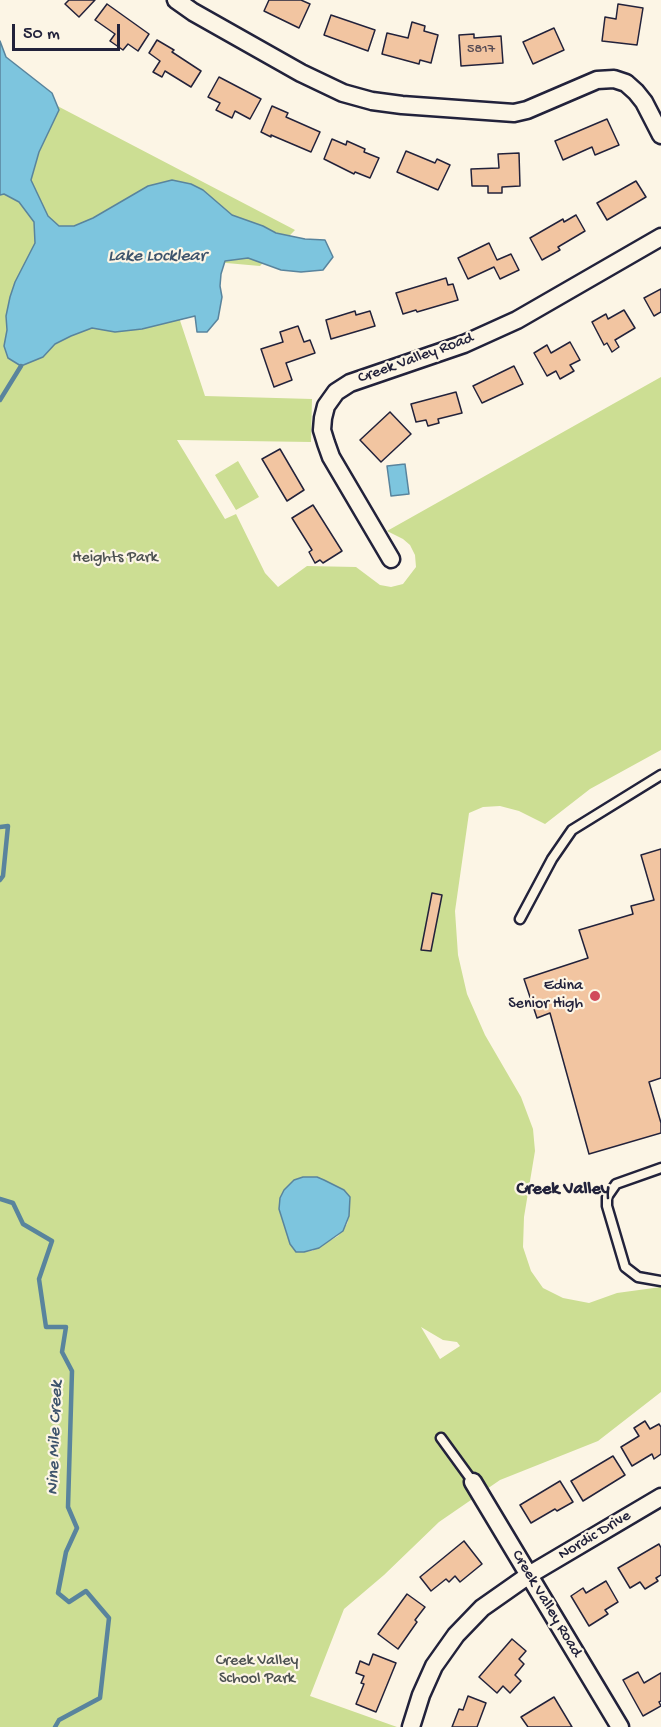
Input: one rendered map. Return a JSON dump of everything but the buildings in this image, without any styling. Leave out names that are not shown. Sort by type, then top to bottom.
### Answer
[{"type":"street","points":[[176,0],[301,73],[343,93],[372,101],[402,105],[514,112],[527,110],[597,80],[614,79],[626,83],[636,92],[644,102],[661,135]]},
{"type":"street","name":"Creek Valley Road","points":[[391,559],[331,457],[326,443],[322,430],[323,418],[326,406],[336,392],[350,382],[464,344],[517,320],[661,237]]},
{"type":"street","name":"Creek Valley Road","points":[[473,1482],[620,1727]]},
{"type":"street","name":"Nordic Drive","points":[[411,1727],[421,1695],[434,1666],[456,1635],[482,1608],[529,1575],[661,1497]]},
{"type":"lane","points":[[520,919],[552,859],[572,830],[661,775]]},
{"type":"lane","points":[[661,1168],[616,1184],[607,1197],[607,1206],[625,1267],[638,1277],[661,1281]]},
{"type":"lane","points":[[441,1438],[473,1482]]},
{"type":"green space","points":[[0,76],[295,230],[260,266],[159,257],[205,396],[312,399],[311,442],[177,440],[225,519],[236,514],[265,573],[278,587],[307,566],[356,567],[380,585],[391,587],[403,584],[416,567],[415,555],[410,545],[403,539],[387,531],[661,377],[661,750],[590,789],[545,824],[519,811],[500,806],[483,807],[469,813],[455,911],[458,955],[467,994],[485,1035],[521,1097],[533,1129],[535,1151],[524,1217],[523,1247],[531,1271],[543,1288],[563,1298],[589,1303],[617,1293],[661,1287],[661,1392],[598,1441],[500,1480],[439,1522],[384,1575],[344,1609],[310,1696],[397,1727],[0,1727]],"holes":[[[303,1177],[316,1177],[324,1180],[350,1197],[349,1216],[347,1224],[338,1236],[312,1251],[296,1252],[290,1244],[279,1209],[280,1198]],[[421,1327],[443,1340],[457,1342],[460,1346],[440,1359]]]},
{"type":"green space","points":[[238,461],[259,497],[236,510],[215,475]]},
{"type":"water","name":"Lake Locklear","points":[[0,41],[6,57],[52,93],[59,110],[39,152],[31,180],[48,216],[59,226],[74,226],[93,218],[148,186],[172,180],[191,184],[203,190],[232,215],[276,233],[305,239],[325,240],[333,257],[323,270],[301,272],[281,270],[248,258],[225,261],[221,274],[222,297],[218,319],[207,332],[197,332],[195,316],[142,329],[115,332],[92,328],[55,344],[43,357],[21,366],[8,358],[4,346],[10,297],[35,243],[34,222],[19,202],[4,194],[0,195]]},
{"type":"water","points":[[405,464],[409,494],[391,496],[387,466]]},
{"type":"water","points":[[303,1177],[317,1177],[344,1190],[350,1197],[349,1216],[343,1231],[319,1248],[296,1252],[290,1244],[279,1209],[280,1198],[294,1180]]},
{"type":"waterway","points":[[0,400],[21,366]]},
{"type":"waterway","name":"Nine Mile Creek","points":[[0,827],[8,826],[3,876],[0,880]]},
{"type":"waterway","name":"Nine Mile Creek","points":[[0,1199],[13,1203],[23,1224],[52,1241],[39,1279],[46,1327],[66,1327],[62,1352],[72,1371],[68,1507],[77,1528],[66,1552],[58,1593],[69,1602],[86,1591],[109,1618],[100,1698],[59,1720],[55,1727]]},
{"type":"place","name":"Edina Senior High","points":[[595,996]]},
{"type":"district","name":"Creek Valley","points":[[563,1190]]},
{"type":"park label","name":"Heights Park","points":[[115,559]]},
{"type":"park label","name":"Creek Valley School Park","points":[[257,1671]]}]
